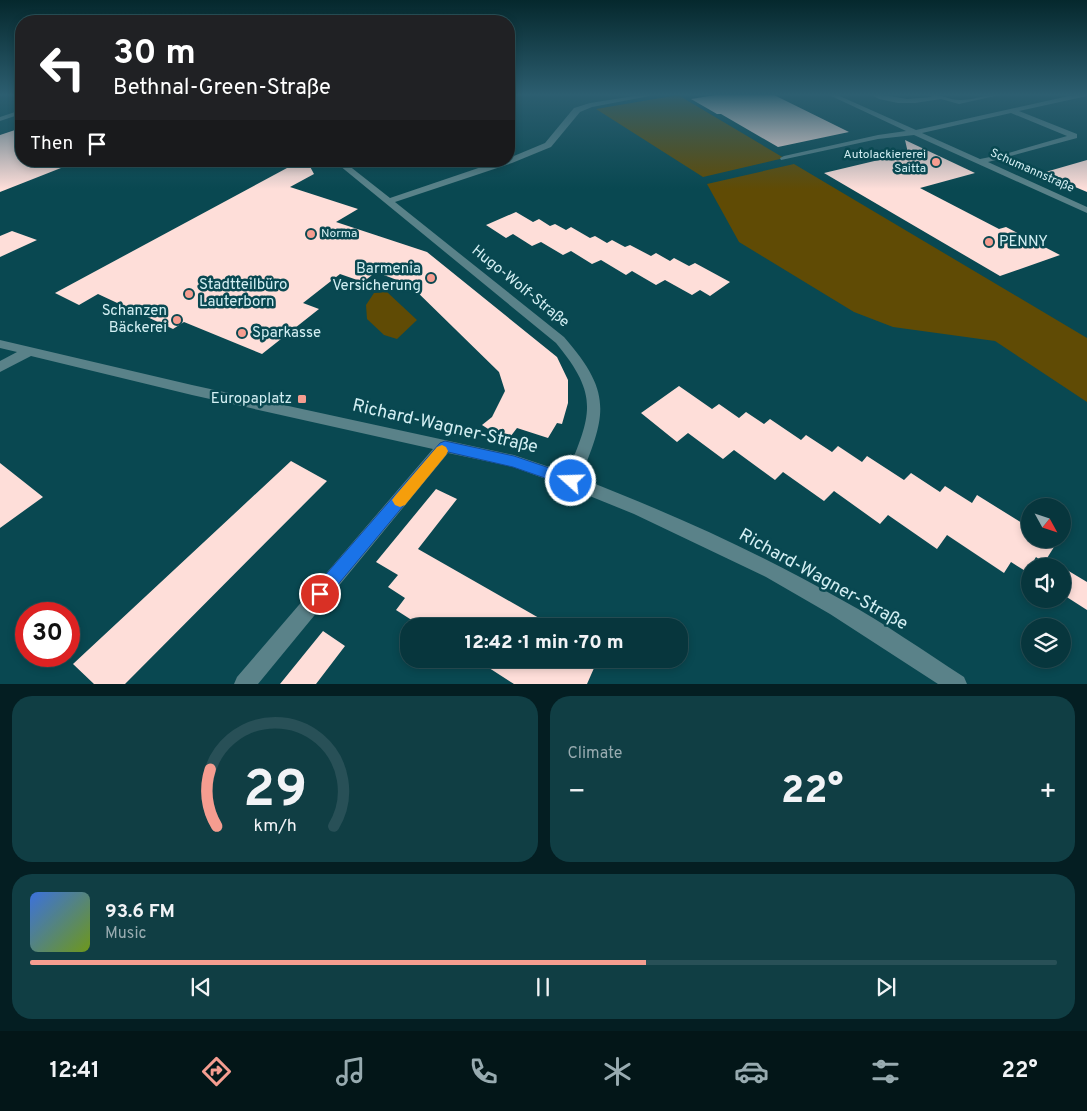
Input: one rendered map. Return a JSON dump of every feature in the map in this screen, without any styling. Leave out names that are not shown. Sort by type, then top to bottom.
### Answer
[{"type":"street","points":[[515,158],[548,145],[564,126]]},
{"type":"street","name":"Schumannstraße","points":[[902,126],[1087,210]]},
{"type":"street","points":[[784,158],[878,137],[916,132],[942,126]]},
{"type":"street","points":[[980,161],[1006,156],[1074,136],[1049,126]]},
{"type":"street","name":"Hugo-Wolf-Straße","points":[[346,167],[560,340],[580,363],[590,383],[594,398],[594,425],[571,481]]},
{"type":"street","points":[[390,201],[490,167]]},
{"type":"street","name":"Richard-Wagner-Straße","points":[[0,344],[192,390],[514,461],[571,481],[663,519],[772,571],[837,607],[957,684]]},
{"type":"street","points":[[0,367],[28,351]]},
{"type":"street","points":[[244,684],[445,446]]},
{"type":"shaded area","points":[[623,126],[730,126],[784,158],[703,177]]},
{"type":"shaded area","points":[[794,164],[1087,338],[1087,402],[995,341],[893,327],[854,312],[739,242],[707,184]]},
{"type":"shaded area","points":[[387,292],[417,320],[397,339],[384,335],[367,319],[366,305],[374,293]]},
{"type":"building","points":[[742,126],[837,126],[849,132],[778,147]]},
{"type":"building","points":[[15,130],[15,167],[63,167],[0,192],[0,135]]},
{"type":"building","points":[[905,140],[975,173],[920,188],[999,229],[1006,227],[1060,255],[1000,276],[824,173],[908,153]]},
{"type":"building","points":[[1087,160],[1087,192],[1042,173]]},
{"type":"building","points":[[289,167],[310,167],[314,174],[290,187],[358,209],[336,222],[427,252],[557,357],[568,380],[568,403],[562,424],[557,423],[548,438],[517,428],[507,441],[482,425],[492,417],[505,391],[499,372],[410,285],[376,272],[363,282],[340,274],[303,303],[319,309],[262,354],[184,322],[173,329],[98,294],[79,305],[55,293]]},
{"type":"building","points":[[516,212],[533,222],[539,219],[550,226],[555,224],[566,230],[571,227],[590,238],[595,236],[607,243],[612,240],[625,247],[630,245],[651,256],[656,253],[670,261],[674,258],[689,266],[695,263],[730,282],[710,296],[700,290],[692,295],[665,280],[656,285],[632,271],[626,275],[601,260],[592,264],[571,251],[563,255],[541,242],[532,246],[513,234],[506,238],[486,225]]},
{"type":"building","points":[[12,231],[37,240],[0,257],[0,236]]},
{"type":"building","points":[[679,386],[712,409],[719,404],[739,418],[746,412],[764,424],[770,419],[801,440],[806,435],[832,452],[838,446],[862,462],[867,456],[904,480],[911,473],[940,492],[945,486],[972,503],[977,495],[1021,522],[1021,548],[1053,548],[1047,558],[1021,558],[1021,568],[1011,562],[1004,573],[947,535],[937,549],[888,515],[880,524],[834,491],[824,501],[783,472],[775,480],[734,450],[723,459],[688,433],[677,442],[641,413]]},
{"type":"building","points":[[291,461],[327,481],[125,684],[94,684],[76,667],[80,667],[80,657]]},
{"type":"building","points":[[0,463],[43,497],[0,528]]},
{"type":"building","points":[[436,489],[457,499],[418,549],[539,618],[408,618],[396,610],[405,598],[388,587],[398,575],[376,562]]},
{"type":"building","points":[[1071,572],[1087,582],[1087,610],[1071,600]]},
{"type":"building","points":[[323,631],[345,646],[316,684],[280,684]]},
{"type":"building","points":[[489,668],[594,668],[587,684],[514,684]]},
{"type":"slow traffic","points":[[400,500],[442,451]]},
{"type":"place","name":"Autolackiererei Saitta","points":[[936,162]]},
{"type":"place","name":"Norma","points":[[311,234]]},
{"type":"place","name":"PENNY","points":[[989,242]]},
{"type":"place","name":"Barmenia Versicherung","points":[[431,278]]},
{"type":"place","name":"Stadtteilbüro Lauterborn","points":[[189,294]]},
{"type":"place","name":"Schanzen Bäckerei","points":[[177,320]]},
{"type":"place","name":"Sparkasse","points":[[242,333]]},
{"type":"place","name":"Europaplatz","points":[[302,399]]},
{"type":"route","points":[[320,594],[445,446],[514,461],[571,481]]}]
